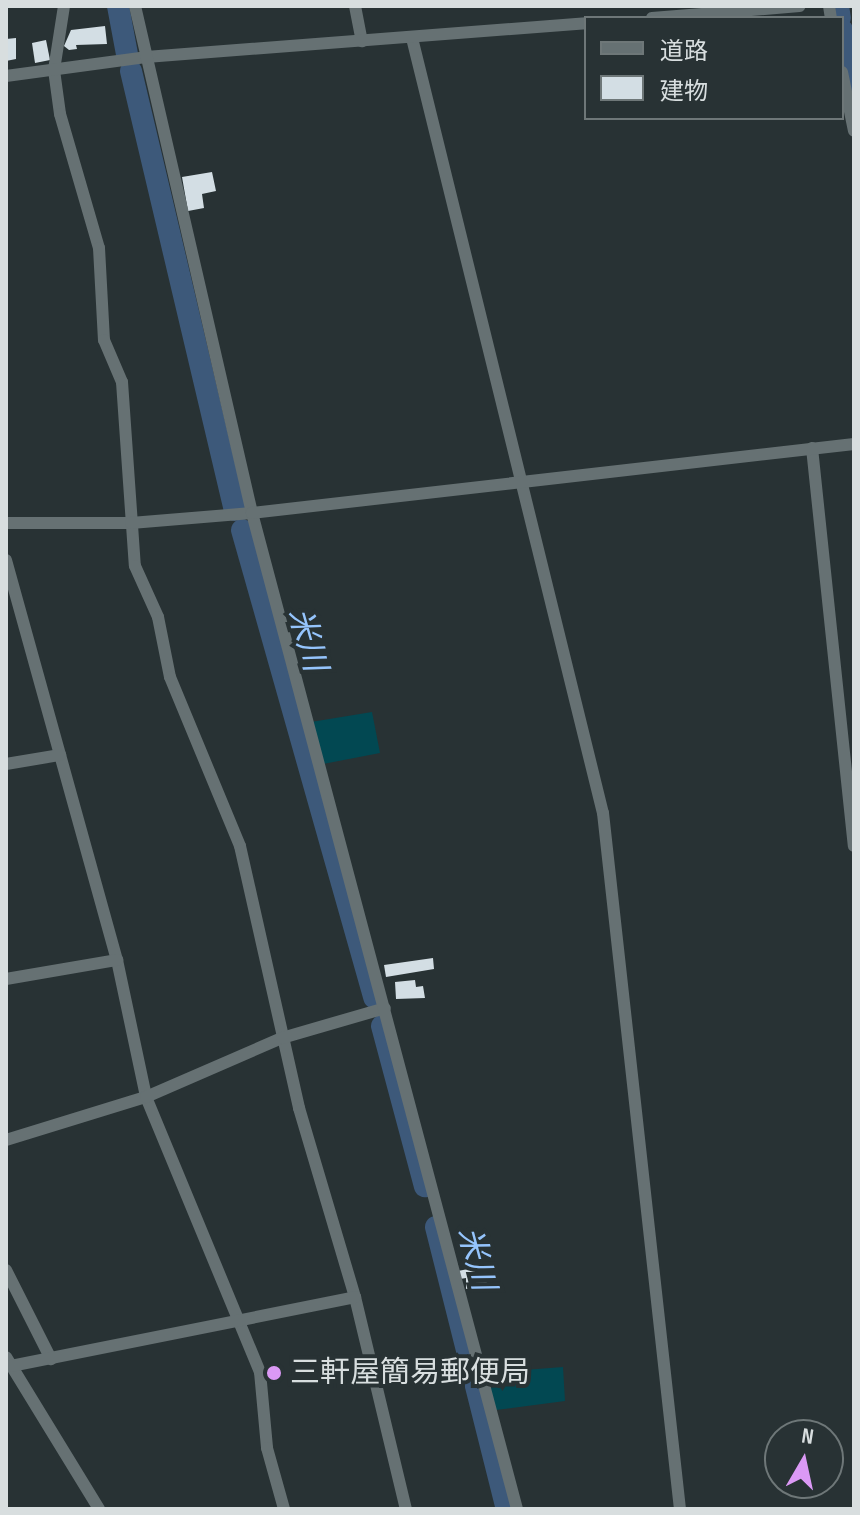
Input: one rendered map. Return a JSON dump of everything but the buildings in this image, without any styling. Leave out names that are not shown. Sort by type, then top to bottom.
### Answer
[{"type":"street","points":[[64,6],[54,70],[60,114],[99,248],[104,340],[122,382],[135,566],[158,617],[170,677],[240,846],[282,1038],[355,1297],[406,1509]]},
{"type":"street","points":[[135,6],[252,513],[517,1509]]},
{"type":"street","points":[[355,6],[362,41]]},
{"type":"street","points":[[677,16],[800,6]]},
{"type":"street","points":[[6,76],[146,57],[584,23]]},
{"type":"street","points":[[412,38],[603,813],[680,1509]]},
{"type":"street","points":[[844,82],[854,131]]},
{"type":"street","points":[[6,523],[131,523],[252,513],[854,444]]},
{"type":"street","points":[[812,448],[854,846]]},
{"type":"street","points":[[6,560],[117,960],[146,1097],[185,1200],[241,1322],[260,1372],[267,1448],[284,1509]]},
{"type":"street","points":[[6,764],[60,755]]},
{"type":"street","points":[[6,979],[117,960]]},
{"type":"street","points":[[6,1140],[146,1097],[282,1038],[385,1008]]},
{"type":"street","points":[[6,1270],[51,1359]]},
{"type":"street","points":[[99,1509],[9,1362],[51,1359],[355,1297]]},
{"type":"shaded area","points":[[372,712],[380,753],[323,764],[311,722]]},
{"type":"shaded area","points":[[563,1367],[565,1401],[496,1410],[490,1388],[503,1386],[502,1377],[485,1373]]},
{"type":"waterway","name":"米川","points":[[118,6],[127,54]]},
{"type":"waterway","points":[[838,6],[840,16]]},
{"type":"waterway","points":[[844,40],[854,91]]},
{"type":"waterway","name":"米川","points":[[131,71],[235,510]]},
{"type":"waterway","name":"米川","points":[[242,530],[374,998]]},
{"type":"waterway","name":"米川","points":[[382,1026],[425,1186]]},
{"type":"waterway","name":"米川","points":[[436,1227],[507,1509]]},
{"type":"place","name":"三軒屋簡易郵便局","points":[[274,1373]]}]
